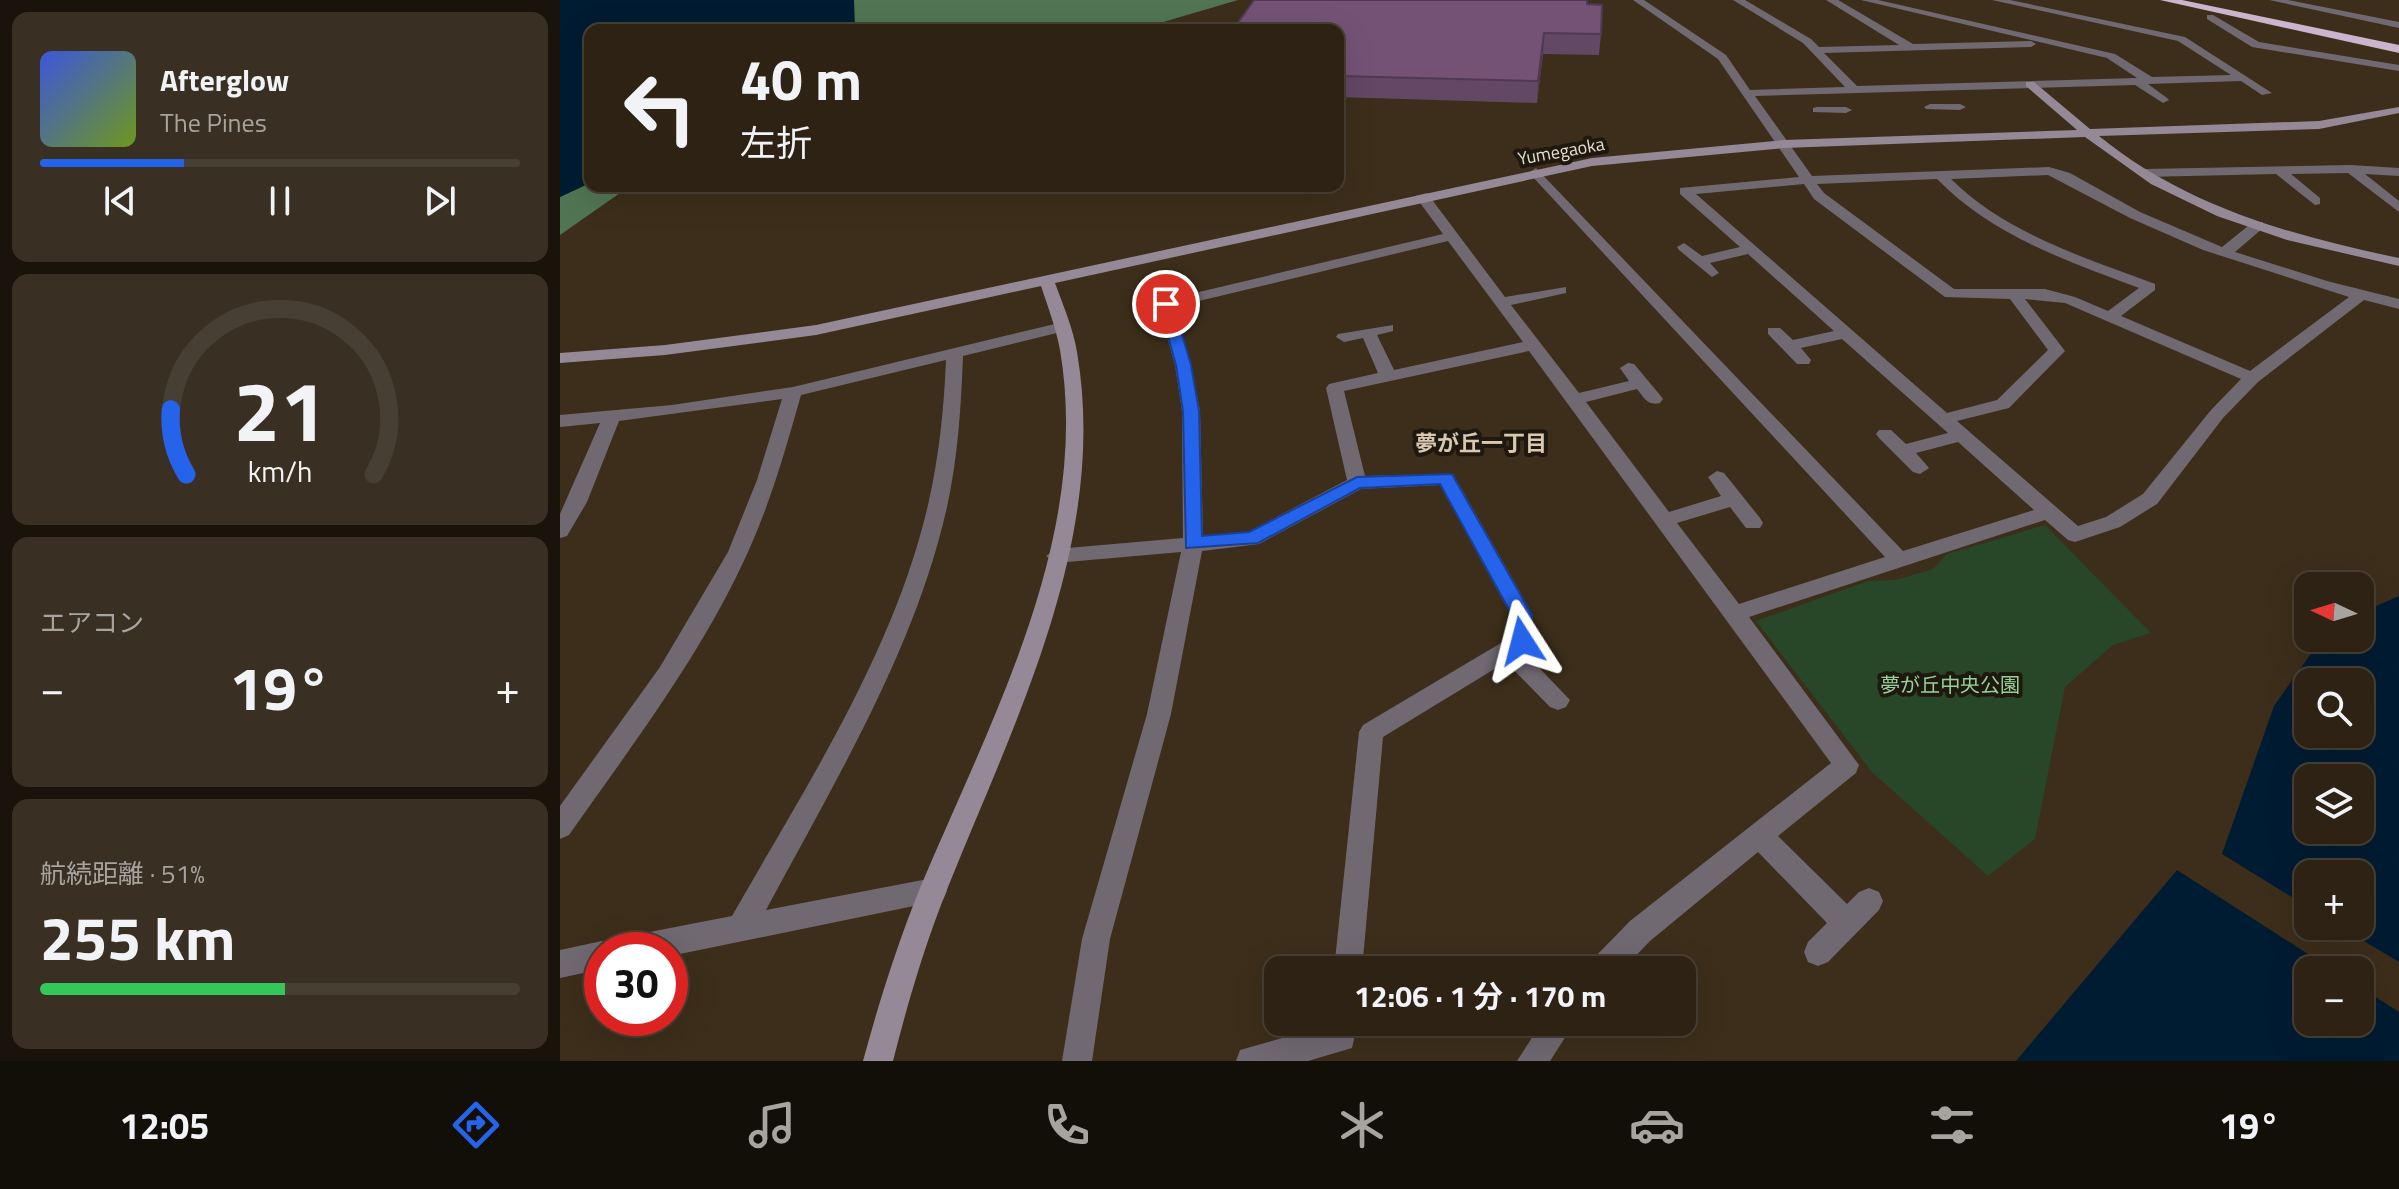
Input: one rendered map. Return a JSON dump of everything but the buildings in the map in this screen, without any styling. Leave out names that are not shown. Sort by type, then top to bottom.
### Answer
[{"type":"highway","points":[[2166,0],[2399,49]]},
{"type":"street","points":[[1639,1],[1659,0]]},
{"type":"street","points":[[1738,0],[1819,50],[1854,90]]},
{"type":"street","points":[[1831,0],[1912,48]]},
{"type":"street","points":[[1866,0],[2111,56],[2163,100]]},
{"type":"street","points":[[1997,0],[2181,39],[2266,93]]},
{"type":"street","points":[[2274,0],[2399,25]]},
{"type":"street","points":[[1639,1],[1722,57],[1819,196],[1950,294],[2045,294],[2070,300],[2252,378]]},
{"type":"street","points":[[2210,17],[2256,45],[2399,68]]},
{"type":"street","points":[[1819,50],[2062,44]]},
{"type":"street","points":[[1748,93],[2243,78]]},
{"type":"street","points":[[2030,84],[2144,173],[2189,197],[2258,225],[2399,262]]},
{"type":"street","points":[[1926,88],[1936,107],[1960,107]]},
{"type":"street","points":[[1817,91],[1823,110],[1846,110]]},
{"type":"street","points":[[2147,101],[2178,100]]},
{"type":"street","name":"Yumegaoka","points":[[562,360],[816,330],[1422,196],[1592,162],[1784,144],[2319,125],[2399,110]]},
{"type":"street","points":[[2144,173],[2351,169],[2399,172]]},
{"type":"street","points":[[2351,169],[2399,208]]},
{"type":"street","points":[[2279,170],[2315,201]]},
{"type":"street","points":[[2361,295],[2252,378],[2217,414],[2150,499],[2113,522],[2075,535],[1685,191],[1808,180],[2049,171],[2065,176],[2128,213],[2224,253],[2399,304]]},
{"type":"street","points":[[1536,172],[1901,562]]},
{"type":"street","points":[[1940,175],[1961,200],[2020,236],[2150,287],[2111,316]]},
{"type":"street","points":[[1422,196],[1847,765],[1640,931],[1616,956]]},
{"type":"street","points":[[2224,253],[2258,225]]},
{"type":"street","points":[[1077,1061],[1096,939],[1159,714],[1193,543],[1191,411],[1183,365],[1166,304],[1452,236]]},
{"type":"street","points":[[1684,247],[1712,273]]},
{"type":"street","points":[[1699,261],[1751,249]]},
{"type":"street","points":[[1551,276],[1572,303]]},
{"type":"street","points":[[878,1061],[908,957],[1021,681],[1056,556],[1074,443],[1070,361],[1063,327],[1047,280]]},
{"type":"street","points":[[1501,302],[1561,290]]},
{"type":"street","points":[[1944,419],[2003,404],[2057,351],[2014,294]]},
{"type":"street","points":[[560,421],[793,392],[1063,327]]},
{"type":"street","points":[[1344,337],[1387,328]]},
{"type":"street","points":[[1774,331],[1803,360]]},
{"type":"street","points":[[1368,332],[1388,376]]},
{"type":"street","points":[[1790,346],[1846,333]]},
{"type":"street","points":[[1357,483],[1335,388],[1533,345]]},
{"type":"street","points":[[741,928],[886,655],[921,567],[952,435],[955,354]]},
{"type":"street","points":[[1628,368],[1654,399]]},
{"type":"street","points":[[1574,400],[1640,383]]},
{"type":"street","points":[[560,827],[635,721],[719,588],[755,511],[793,392]]},
{"type":"street","points":[[560,531],[577,502],[612,416]]},
{"type":"street","points":[[1885,434],[1920,468]]},
{"type":"street","points":[[1902,451],[1963,435]]},
{"type":"street","points":[[1717,477],[1753,523]]},
{"type":"street","points":[[1056,556],[1252,539],[1357,483],[1446,478],[1522,615],[1522,641],[1371,732],[1349,956]]},
{"type":"street","points":[[1664,520],[1733,499]]},
{"type":"street","points":[[1734,614],[2048,512]]},
{"type":"street","points":[[1508,650],[1558,700]]},
{"type":"street","points":[[1758,834],[1846,923]]},
{"type":"street","points":[[688,938],[933,891]]},
{"type":"street","points":[[1818,952],[1869,901]]},
{"type":"street","points":[[560,964],[584,959]]},
{"type":"street","points":[[1251,1061],[1341,1036]]},
{"type":"street","points":[[1532,1061],[1550,1036]]},
{"type":"green space","points":[[854,0],[1238,0],[1156,24],[854,24]]},
{"type":"green space","points":[[584,186],[584,192],[621,192],[560,235],[560,197]]},
{"type":"green space","name":"夢が丘中央公園","points":[[2045,525],[2151,633],[2113,645],[2065,687],[2035,839],[1988,876],[1872,772],[1756,621],[1868,581],[1896,580],[1933,569],[1947,554]]},
{"type":"water","points":[[560,0],[854,0],[855,24],[584,24],[584,186],[560,197]]},
{"type":"water","points":[[2399,596],[2399,962],[2362,940],[2374,940],[2374,860],[2294,860],[2294,898],[2222,854],[2274,706],[2294,678],[2294,748],[2374,748],[2374,668],[2301,668],[2312,652],[2374,652],[2374,607]]},
{"type":"water","points":[[2177,870],[2311,956],[2294,956],[2294,1036],[2374,1036],[2374,996],[2399,1012],[2399,1061],[2016,1061]]},
{"type":"district","name":"夢が丘一丁目","points":[[1481,443]]},
{"type":"route","points":[[1166,304],[1183,365],[1191,411],[1193,543],[1252,539],[1357,483],[1446,478],[1522,615],[1522,641]]}]
